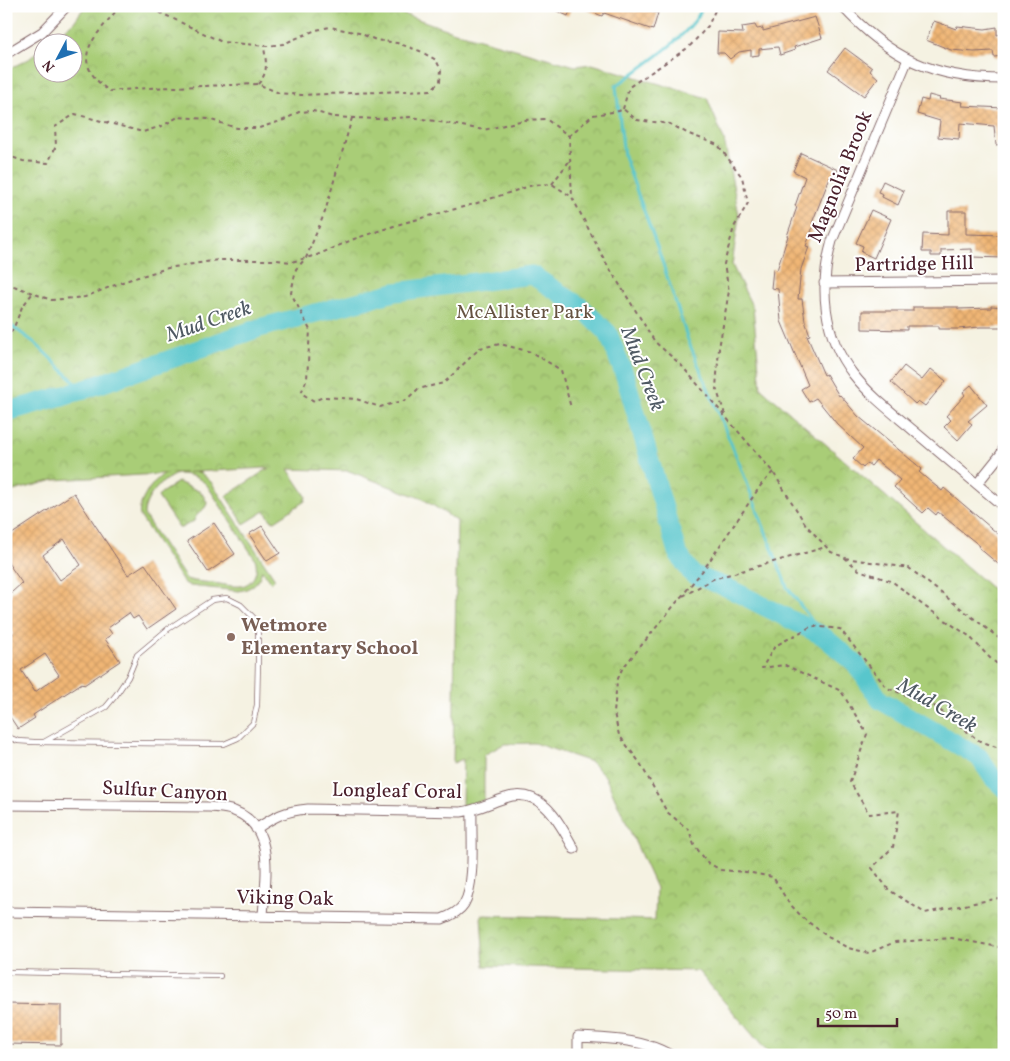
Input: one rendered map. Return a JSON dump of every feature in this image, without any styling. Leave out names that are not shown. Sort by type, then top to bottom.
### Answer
[{"type":"street","points":[[6,54],[42,32],[67,6]]},
{"type":"street","points":[[842,6],[857,23],[884,46],[908,59],[939,72],[960,77],[1004,79]]},
{"type":"street","name":"Magnolia Brook","points":[[908,59],[832,241],[824,283],[826,310],[832,336],[844,361],[869,392],[1004,507]]},
{"type":"street","name":"Partridge Hill","points":[[824,283],[1004,281]]},
{"type":"street","points":[[977,484],[1001,454],[1004,447]]},
{"type":"street","name":"Longleaf Coral","points":[[256,829],[276,816],[291,810],[460,812],[472,810],[513,796],[529,797],[537,800],[553,812],[574,849]]},
{"type":"street","name":"Sulfur Canyon","points":[[6,805],[210,808],[233,811],[248,819],[256,829],[264,846],[266,858],[263,916]]},
{"type":"street","name":"Viking Oak","points":[[6,912],[435,919],[448,917],[463,905],[468,895],[471,878],[472,810]]},
{"type":"street","points":[[578,1055],[578,1037],[636,1042],[654,1046],[671,1055]]},
{"type":"lane","points":[[6,736],[18,740],[44,742],[224,744],[238,738],[253,723],[257,705],[258,629],[253,617],[242,604],[227,598],[212,600],[168,630],[137,655],[128,677],[106,707],[44,742]]},
{"type":"lane","points":[[6,972],[220,976]]},
{"type":"path","points":[[120,6],[91,42],[85,56],[95,80],[109,92],[147,88],[258,84],[279,93],[301,95],[431,90],[440,81],[441,70],[436,60],[397,43],[376,40],[359,33],[330,27],[316,30],[283,44],[264,46],[222,42],[161,13],[153,6]]},
{"type":"path","points":[[623,109],[629,87],[689,47],[708,26],[717,6]]},
{"type":"path","points":[[258,84],[264,77],[266,68],[264,46]]},
{"type":"path","points":[[569,136],[593,115],[623,109]]},
{"type":"path","points":[[623,109],[637,120],[670,124],[689,134],[718,145],[742,177],[748,203],[734,227],[724,264],[729,292],[719,348],[716,388],[727,419]]},
{"type":"path","points":[[6,155],[23,161],[48,162],[56,146],[55,127],[75,114],[143,132],[162,126],[178,117],[208,119],[237,128],[259,128],[284,120],[299,112],[313,111],[333,117],[377,119],[412,117],[484,130],[524,120],[546,119],[569,136]]},
{"type":"path","points":[[352,118],[325,212],[306,258],[296,269],[291,293],[310,330],[307,378],[301,392],[314,400],[323,397],[356,399],[380,407],[406,400],[418,389],[444,384],[480,348],[500,344],[531,352],[561,370],[571,408]]},
{"type":"path","points":[[569,136],[572,196],[605,261],[655,342],[681,366],[773,472],[806,525],[831,552],[844,557],[909,568],[1004,642]]},
{"type":"path","points":[[552,184],[570,158]]},
{"type":"path","points":[[6,283],[51,300],[85,297],[125,280],[168,268],[218,260],[277,260],[291,262],[317,255],[354,239],[400,224],[474,204],[533,185],[552,184],[572,196]]},
{"type":"path","points":[[6,339],[14,327],[22,307],[32,294]]},
{"type":"path","points":[[773,472],[761,485],[704,569],[622,669],[617,681],[614,713],[619,735],[640,763],[667,812],[689,830],[694,845],[708,864],[721,870],[774,877],[788,902],[803,918],[828,937],[848,948],[869,953],[895,942],[952,938],[1004,948]]},
{"type":"path","points":[[680,597],[713,579],[826,547]]},
{"type":"path","points":[[844,557],[859,570],[893,582],[924,606],[970,636],[991,659],[1004,668]]},
{"type":"path","points":[[1004,750],[978,740],[933,705],[887,688],[840,628],[812,626],[775,646],[762,668],[785,665],[841,692],[867,734],[850,782],[868,814],[899,811],[893,847],[872,868],[889,890],[925,913],[1004,898]]},
{"type":"green space","name":"McAllister Park","points":[[85,6],[380,6],[455,32],[575,66],[592,64],[707,98],[724,140],[739,215],[732,265],[753,308],[761,388],[1004,599],[1004,1055],[770,1055],[698,971],[484,966],[481,915],[655,920],[656,888],[605,776],[591,762],[534,743],[504,744],[484,755],[484,800],[462,806],[463,759],[453,763],[457,521],[423,499],[349,471],[288,469],[306,496],[305,501],[275,521],[271,520],[265,511],[244,524],[226,496],[269,468],[54,480],[6,493],[6,70],[32,56],[32,82],[82,82],[82,32],[62,32],[74,22]]},
{"type":"green space","points":[[176,471],[201,473],[211,482],[275,579],[271,582],[262,570],[254,585],[239,591],[190,586],[183,582],[140,516],[140,511],[148,491],[162,475]],"holes":[[[177,474],[190,475],[207,485],[255,559],[256,572],[245,585],[234,586],[186,579],[144,515],[147,502],[154,490]]]},
{"type":"green space","points":[[178,482],[201,492],[207,502],[207,505],[194,521],[181,528],[179,528],[158,497]]},
{"type":"building","points":[[546,6],[572,6],[568,16]]},
{"type":"building","points":[[578,6],[652,6],[650,11],[658,13],[653,30],[604,13],[602,16]]},
{"type":"building","points":[[815,17],[822,38],[794,47],[795,50],[780,55],[778,47],[759,49],[759,55],[751,56],[751,50],[739,52],[730,59],[724,53],[717,53],[718,32],[743,33],[742,27],[755,25],[757,29],[763,28],[763,31]]},
{"type":"building","points":[[934,21],[956,29],[957,26],[985,29],[997,27],[997,35],[1002,34],[1004,56],[994,57],[993,51],[951,50],[926,40]]},
{"type":"building","points":[[845,48],[872,68],[870,71],[878,78],[864,96],[828,70]]},
{"type":"building","points":[[929,95],[939,99],[963,102],[962,106],[1004,108],[1004,144],[996,145],[994,126],[960,123],[959,139],[938,137],[940,121],[917,114],[921,99],[928,101]]},
{"type":"building","points":[[801,153],[838,170],[834,179],[830,177],[812,223],[814,224],[806,246],[809,247],[801,269],[798,299],[802,299],[805,321],[810,335],[807,336],[824,375],[826,374],[839,396],[858,416],[922,469],[919,472],[942,491],[944,488],[1004,539],[1004,569],[978,547],[980,546],[938,512],[936,515],[928,508],[923,513],[894,487],[900,480],[876,460],[871,466],[867,463],[863,468],[853,459],[863,448],[837,424],[816,398],[809,402],[801,389],[808,385],[781,321],[778,289],[771,288],[773,269],[777,270],[805,177],[793,171]]},
{"type":"building","points":[[883,181],[904,191],[898,205],[882,197],[883,194],[878,192]]},
{"type":"building","points":[[871,210],[891,219],[874,258],[861,252],[863,246],[856,243]]},
{"type":"building","points":[[948,211],[966,211],[966,234],[1004,235],[1004,258],[972,257],[972,249],[941,250],[941,256],[931,256],[931,252],[922,252],[923,234],[948,235]]},
{"type":"building","points":[[991,306],[1004,307],[1004,327],[939,329],[939,326],[907,326],[907,330],[862,329],[862,311],[913,311],[913,307],[958,307],[958,309],[991,308]]},
{"type":"building","points":[[904,366],[922,380],[931,369],[946,381],[925,406],[918,401],[915,404],[891,382]]},
{"type":"building","points":[[971,385],[987,405],[968,421],[972,424],[958,440],[944,427],[951,420],[946,416],[965,395],[963,392]]},
{"type":"building","points":[[74,493],[128,575],[145,564],[176,609],[147,629],[138,616],[133,619],[129,613],[108,628],[112,634],[105,639],[120,661],[33,715],[35,718],[18,729],[6,711],[6,638],[13,634],[6,622],[6,602],[12,592],[22,583],[6,560],[6,538]],"holes":[[[64,539],[81,565],[60,580],[43,555]],[[45,654],[59,675],[35,692],[21,670]]]},
{"type":"building","points":[[214,523],[235,554],[208,572],[187,541]]},
{"type":"building","points":[[262,526],[280,553],[267,561],[249,534]]},
{"type":"building","points":[[6,1004],[61,1005],[61,1045],[6,1044]]},
{"type":"waterway","points":[[701,10],[696,20],[676,40],[616,86],[624,156],[659,252],[688,340],[740,465],[787,587],[823,636]]},
{"type":"waterway","name":"Mud Creek","points":[[6,412],[83,390],[259,328],[395,292],[532,275],[581,307],[608,333],[625,376],[677,552],[692,574],[728,588],[823,636],[855,663],[880,700],[979,757],[993,778],[1004,788]]},
{"type":"waterway","points":[[6,322],[35,343],[83,390]]},
{"type":"place","name":"Wetmore Elementary School","points":[[231,637]]}]
